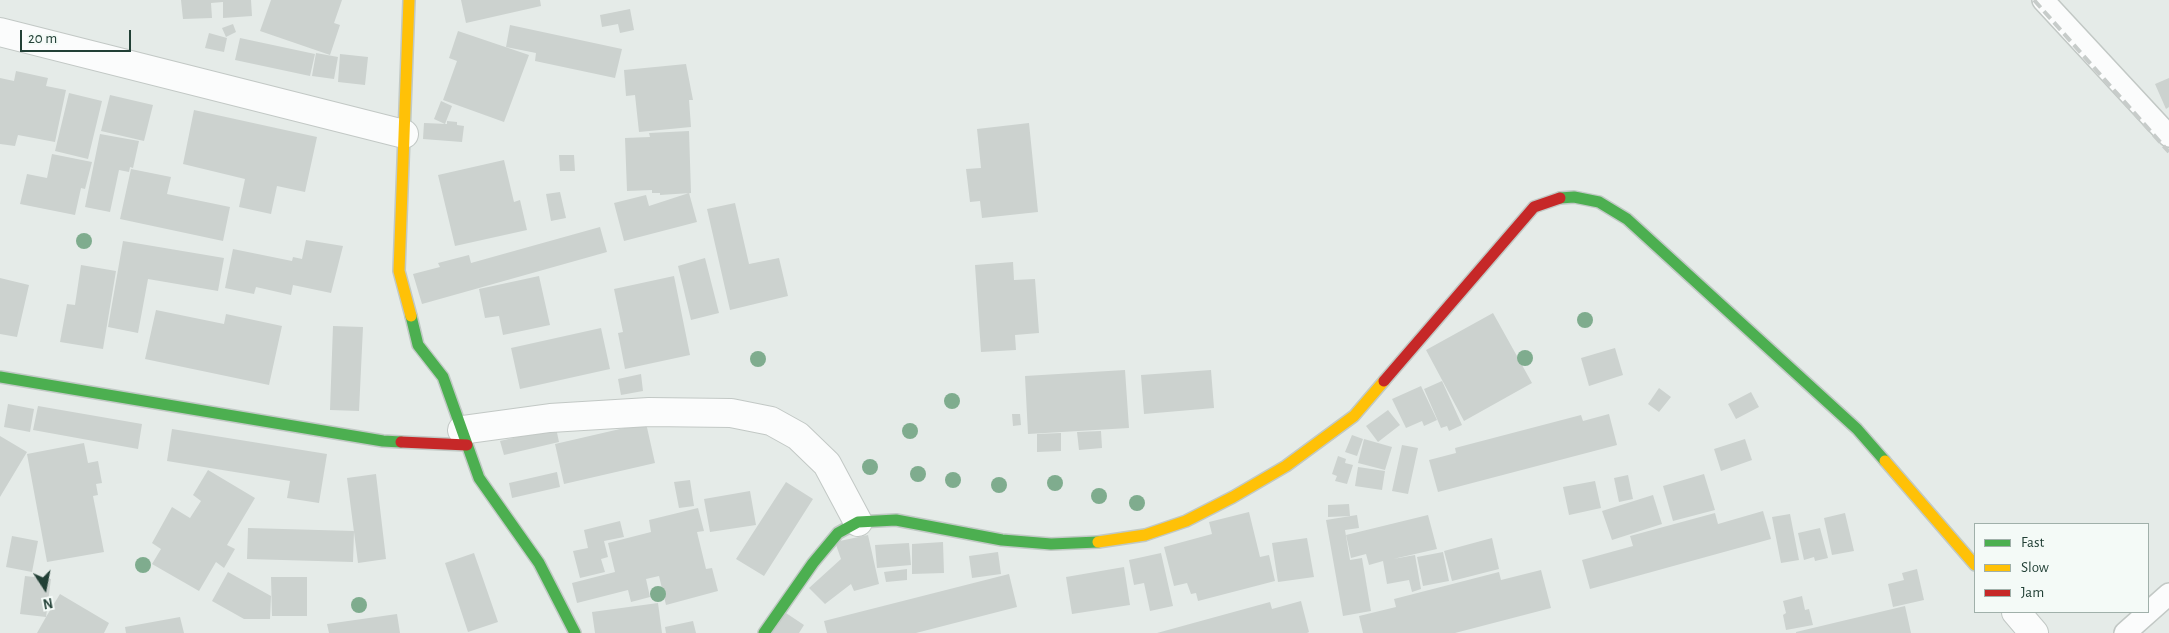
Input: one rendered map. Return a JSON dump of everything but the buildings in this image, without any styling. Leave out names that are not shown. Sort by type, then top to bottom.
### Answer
[{"type":"street","points":[[409,0],[399,271],[418,345],[443,377],[479,478],[539,563],[575,633]]},
{"type":"street","points":[[0,32],[404,134]]},
{"type":"street","points":[[764,633],[838,533],[858,522],[896,520],[1002,540],[1051,544],[1101,542],[1144,535],[1186,521],[1286,466],[1354,416],[1430,331],[1534,207],[1553,199],[1574,196],[1599,202],[1627,219],[1857,429],[1974,564]]},
{"type":"street","points":[[0,377],[384,441],[464,437],[550,418],[649,412],[731,412],[771,421],[798,436],[827,464],[858,522]]},
{"type":"street","points":[[2017,613],[2034,633]]},
{"type":"lane","points":[[2043,0],[2169,136]]},
{"type":"lane","points":[[2149,612],[2169,594]]},
{"type":"lane","points":[[2126,633],[2148,613]]},
{"type":"railway","points":[[2034,0],[2169,152]]},
{"type":"traffic: fast","points":[[1560,198],[1574,197],[1599,202],[1627,219],[1857,429],[1885,461]]},
{"type":"traffic: fast","points":[[411,316],[418,345],[443,377],[479,478],[539,563],[575,633]]},
{"type":"traffic: fast","points":[[0,377],[383,441],[401,442]]},
{"type":"traffic: fast","points":[[764,633],[813,563],[838,533],[858,522],[896,520],[1002,540],[1051,544],[1098,542]]},
{"type":"traffic: slow","points":[[409,0],[399,271],[411,316]]},
{"type":"traffic: slow","points":[[1098,542],[1145,535],[1186,521],[1233,497],[1286,466],[1354,416],[1384,381]]},
{"type":"traffic: slow","points":[[1885,461],[1974,564]]},
{"type":"traffic: jam","points":[[1384,381],[1534,207],[1560,198]]},
{"type":"traffic: jam","points":[[401,442],[467,445]]}]
